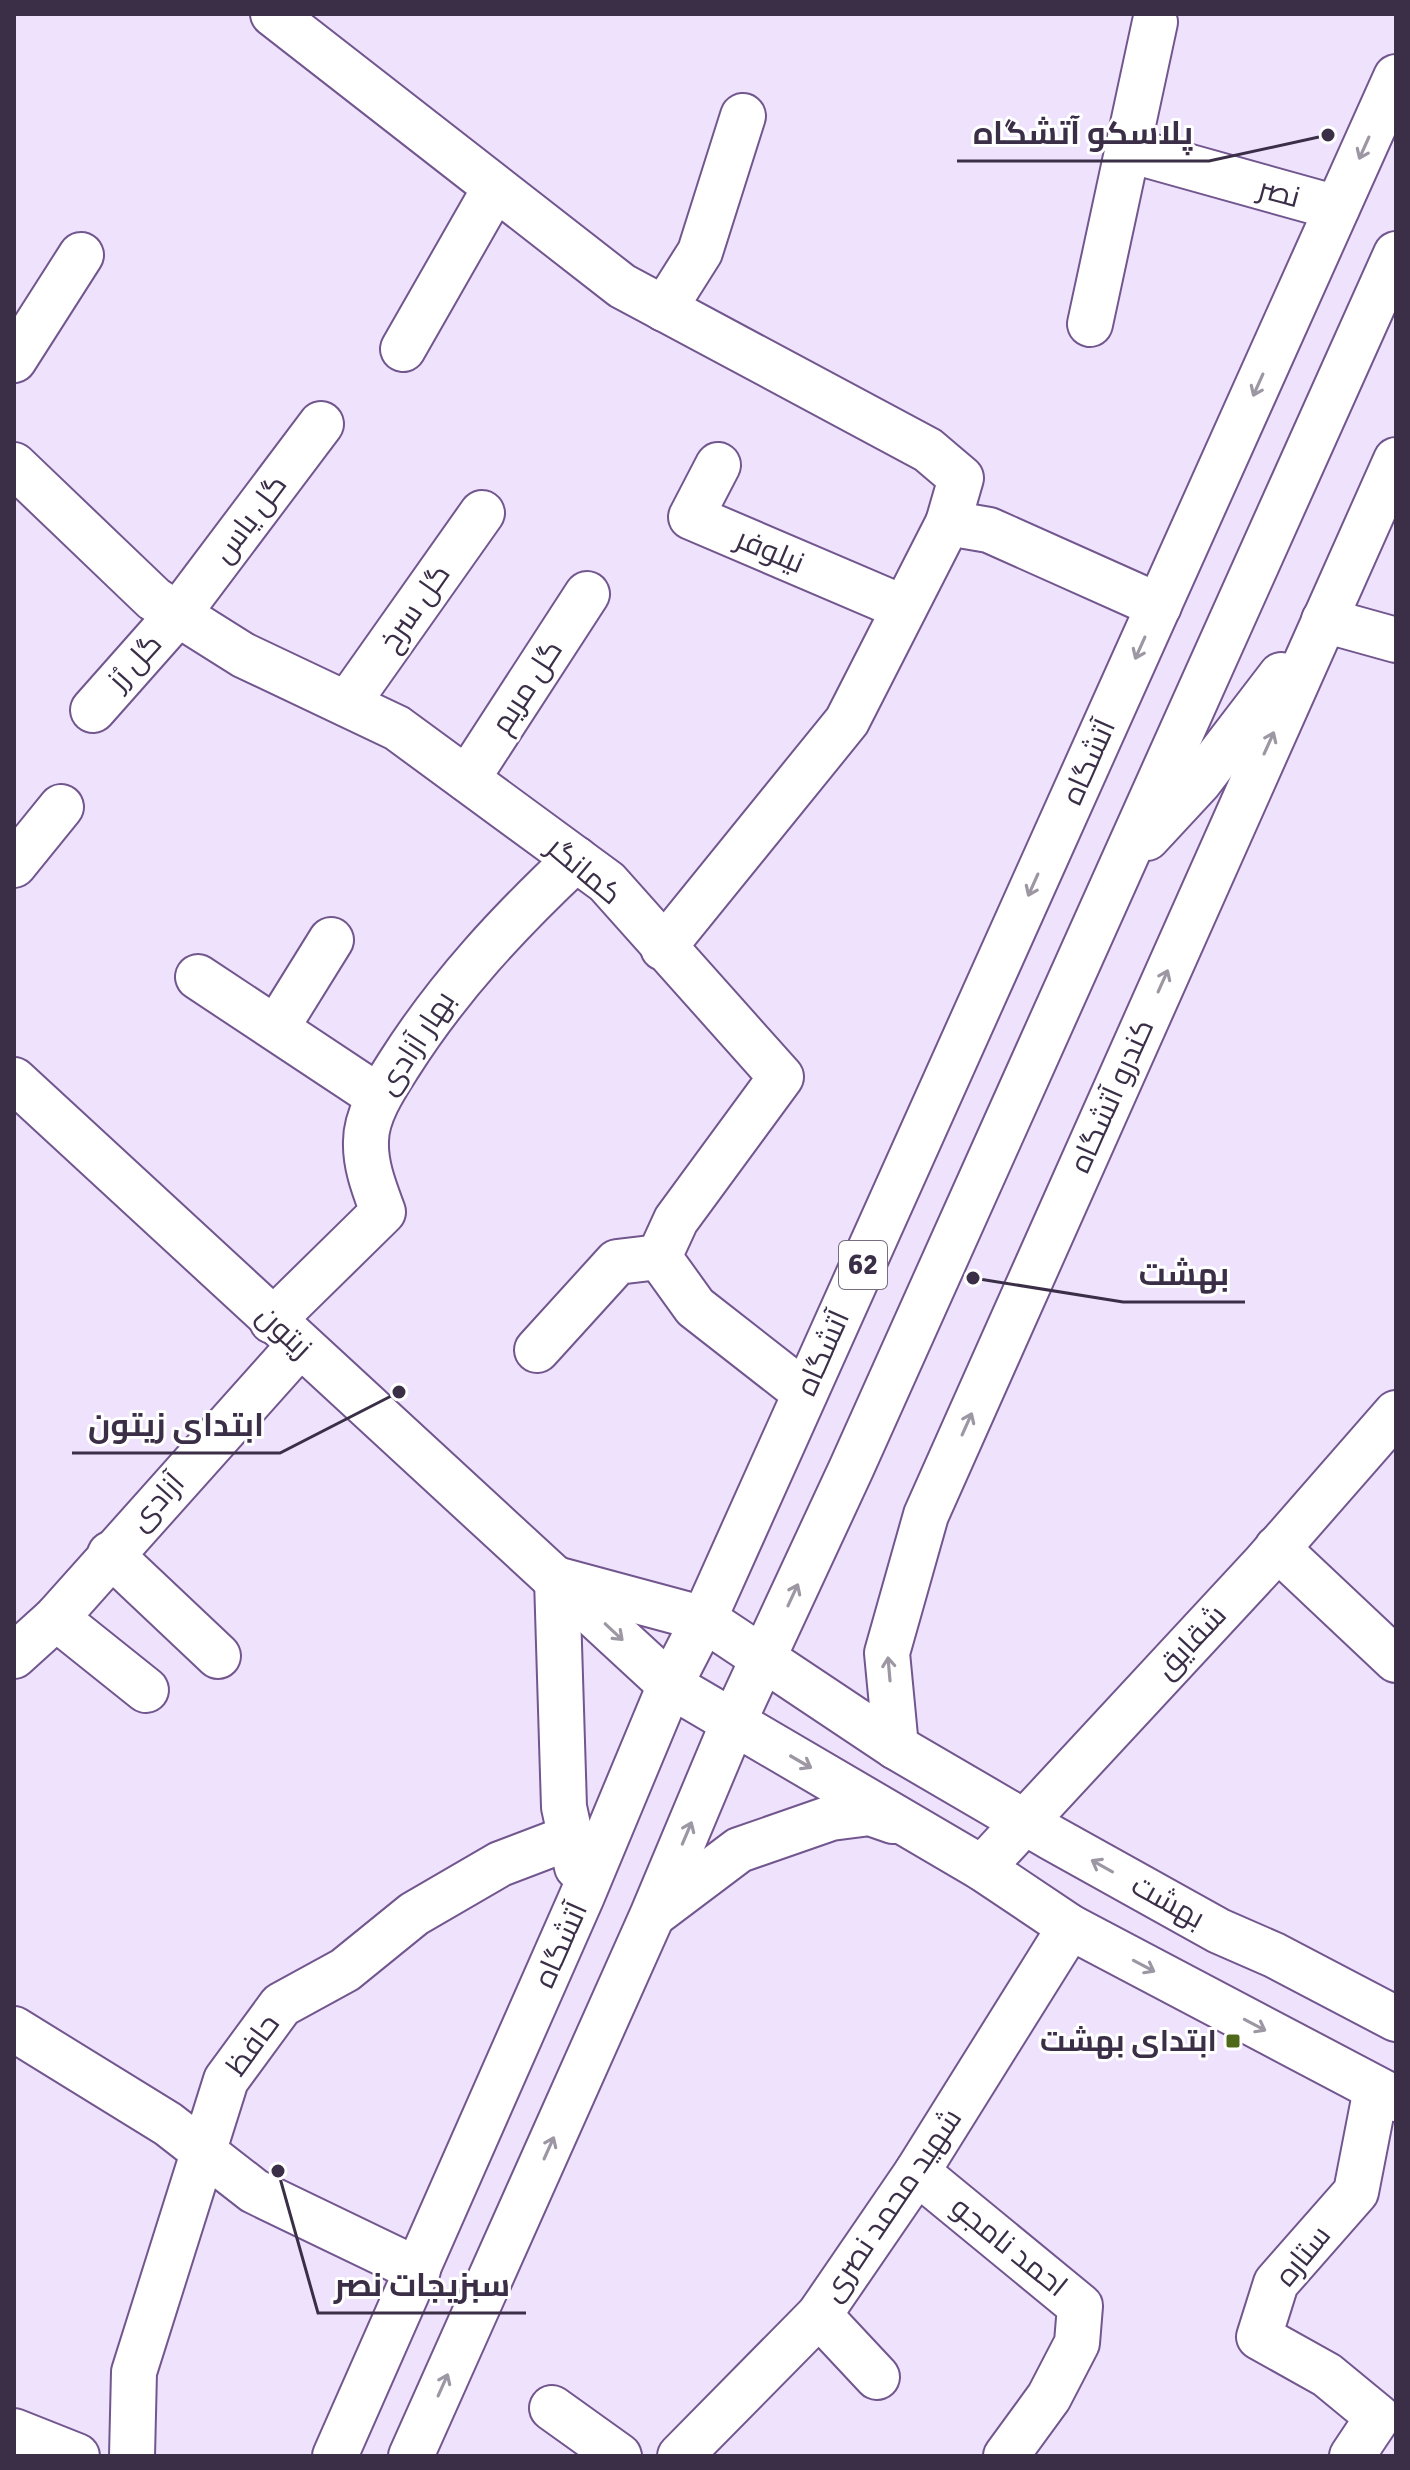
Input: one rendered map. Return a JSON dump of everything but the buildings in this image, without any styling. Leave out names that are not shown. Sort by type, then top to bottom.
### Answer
[{"type":"street","points":[[273,14],[622,286],[928,450],[961,478],[948,523],[847,721],[663,948]]},
{"type":"street","points":[[1090,324],[1155,22]]},
{"type":"street","name":"آتشگاه","points":[[335,2456],[582,1896],[670,1685],[704,1619],[1396,77]]},
{"type":"street","points":[[664,309],[700,252],[743,116]]},
{"type":"street","name":"نصر","points":[[1129,150],[1337,208]]},
{"type":"street","points":[[403,349],[495,188]]},
{"type":"street","name":"62","points":[[411,2456],[652,1916],[733,1723],[1396,254]]},
{"type":"street","points":[[14,360],[81,255]]},
{"type":"street","name":"گل یاس","points":[[178,614],[321,424]]},
{"type":"street","name":"کندرو آتشگاه","points":[[896,1747],[887,1653],[926,1515],[1396,460]]},
{"type":"street","name":"کمانگر","points":[[14,465],[154,599],[243,655],[397,728],[607,882],[781,1077],[676,1220],[659,1257]]},
{"type":"street","name":"نیلوفر","points":[[718,465],[691,517],[904,608]]},
{"type":"street","name":"گل سرخ","points":[[347,704],[482,513]]},
{"type":"street","points":[[948,523],[989,530],[1159,606]]},
{"type":"street","name":"گل مریم","points":[[467,779],[587,594]]},
{"type":"street","name":"گل رُز","points":[[93,710],[178,614]]},
{"type":"street","points":[[1123,863],[1199,782],[1324,620],[1396,640]]},
{"type":"street","points":[[14,865],[61,807]]},
{"type":"street","name":"بهار آزادی","points":[[285,1333],[383,1212],[371,1178],[365,1139],[379,1097],[461,976],[518,914],[576,859]]},
{"type":"street","points":[[277,1027],[331,940]]},
{"type":"street","points":[[198,977],[379,1097]]},
{"type":"street","name":"زیتون","points":[[18,1094],[557,1579],[670,1685],[733,1723]]},
{"type":"street","points":[[537,1350],[617,1262],[659,1257],[695,1307],[805,1393]]},
{"type":"street","name":"آزادی","points":[[14,1656],[56,1618],[110,1554],[285,1333]]},
{"type":"street","name":"شقایق","points":[[982,1868],[1277,1548],[1396,1413]]},
{"type":"street","points":[[1277,1548],[1396,1660]]},
{"type":"street","points":[[110,1554],[218,1656]]},
{"type":"street","points":[[557,1579],[564,1807],[582,1896]]},
{"type":"street","name":"زیتون","points":[[557,1579],[704,1619]]},
{"type":"street","points":[[56,1618],[146,1690]]},
{"type":"street","name":"بهشت","points":[[704,1619],[896,1747],[1219,1931],[1274,1955],[1396,2019]]},
{"type":"street","points":[[733,1723],[982,1868],[1070,1927],[1386,2094]]},
{"type":"street","points":[[652,1916],[739,1850],[831,1818],[870,1813],[916,1829]]},
{"type":"street","name":"حافظ","points":[[132,2456],[134,2372],[174,2237],[226,2080],[281,2005],[345,1970],[414,1914],[500,1864],[571,1837]]},
{"type":"street","name":"شهید محمد نصری","points":[[680,2456],[819,2315],[917,2172],[1070,1927]]},
{"type":"street","points":[[14,2029],[168,2124],[254,2191],[418,2270]]},
{"type":"street","name":"ستاره","points":[[1352,2456],[1390,2418],[1327,2375],[1259,2337],[1276,2283],[1356,2192],[1386,2094]]},
{"type":"street","name":"احمد نامجو","points":[[917,2172],[1080,2306],[1077,2343],[1049,2397],[1006,2456]]},
{"type":"street","points":[[819,2315],[877,2377]]},
{"type":"street","points":[[552,2408],[619,2456]]},
{"type":"street","points":[[14,2431],[77,2456]]},
{"type":"place","name":"پلاسکو آتشگاه","points":[[1328,135]]},
{"type":"place","name":"بهشت","points":[[973,1278]]},
{"type":"place","name":"ابتدای زیتون","points":[[399,1392]]},
{"type":"place","name":"ابتدای بهشت","points":[[1233,2041]]},
{"type":"place","name":"سبزیجات نصر","points":[[278,2171]]}]
